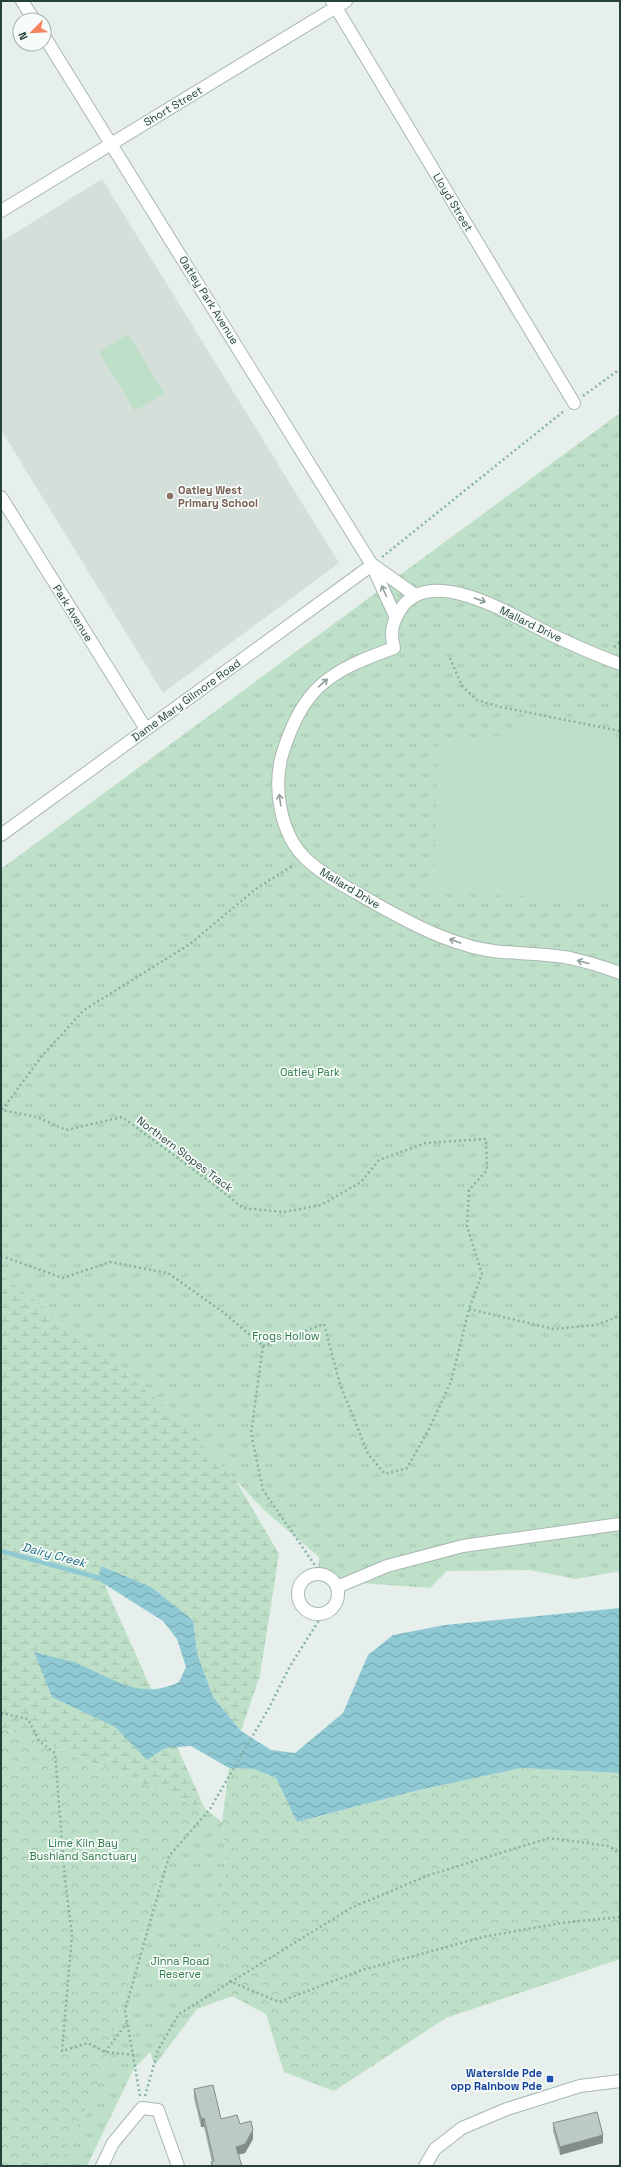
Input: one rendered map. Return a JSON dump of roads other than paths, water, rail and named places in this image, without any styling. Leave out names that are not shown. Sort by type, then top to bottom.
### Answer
[{"type":"street","points":[[22,1],[29,12]]},
{"type":"street","name":"Short Street","points":[[1,211],[338,3]]},
{"type":"street","name":"Lloyd Street","points":[[338,3],[574,403]]},
{"type":"street","name":"Oatley Park Avenue","points":[[52,49],[112,143],[372,565]]},
{"type":"street","name":"Park Avenue","points":[[1,497],[146,730]]},
{"type":"street","points":[[372,565],[415,595]]},
{"type":"street","points":[[372,565],[396,618]]},
{"type":"street","name":"Dame Mary Gilmore Road","points":[[1,835],[372,565]]},
{"type":"street","name":"Mallard Drive","points":[[620,664],[548,633],[484,602],[458,593],[442,592],[415,595],[403,606],[396,618],[391,632],[394,648],[356,662],[328,679],[312,693],[302,707],[289,735],[281,760],[278,780],[279,798],[283,818],[291,837],[305,858],[334,880],[410,923],[466,946],[496,952],[569,958],[620,973]]},
{"type":"street","points":[[337,1587],[387,1566],[463,1546],[620,1524]]},
{"type":"street","points":[[321,1574],[331,1578],[337,1587],[339,1592],[336,1603],[333,1608],[323,1614],[316,1614],[305,1609],[301,1604],[298,1591],[300,1585],[309,1576],[321,1574]]},
{"type":"street","points":[[425,2166],[435,2149],[462,2128],[507,2109],[580,2086],[620,2081]]},
{"type":"street","points":[[102,2166],[113,2143],[142,2108],[158,2110],[178,2166]]},
{"type":"water","points":[[101,1566],[151,1587],[193,1620],[197,1653],[213,1697],[241,1731],[271,1750],[295,1753],[343,1713],[368,1655],[393,1635],[445,1625],[620,1608],[620,1773],[521,1768],[415,1791],[297,1822],[276,1778],[254,1769],[229,1768],[191,1746],[165,1748],[147,1760],[115,1727],[52,1697],[34,1652],[73,1662],[112,1680],[137,1688],[150,1689],[164,1687],[179,1682],[186,1667],[177,1639],[163,1621],[98,1580]]},
{"type":"waterway","name":"Dairy Creek","points":[[1,1551],[103,1579]]},
{"type":"place","name":"Oatley West Primary School","points":[[170,496]]},
{"type":"place","name":"Waterside Pde opp Rainbow Pde","points":[[550,2079]]},
{"type":"park label","name":"Oatley Park","points":[[310,1072]]},
{"type":"park label","name":"Frogs Hollow","points":[[286,1336]]},
{"type":"park label","name":"Lime Kiln Bay Bushland Sanctuary","points":[[83,1849]]},
{"type":"park label","name":"Jinna Road Reserve","points":[[180,1967]]}]
